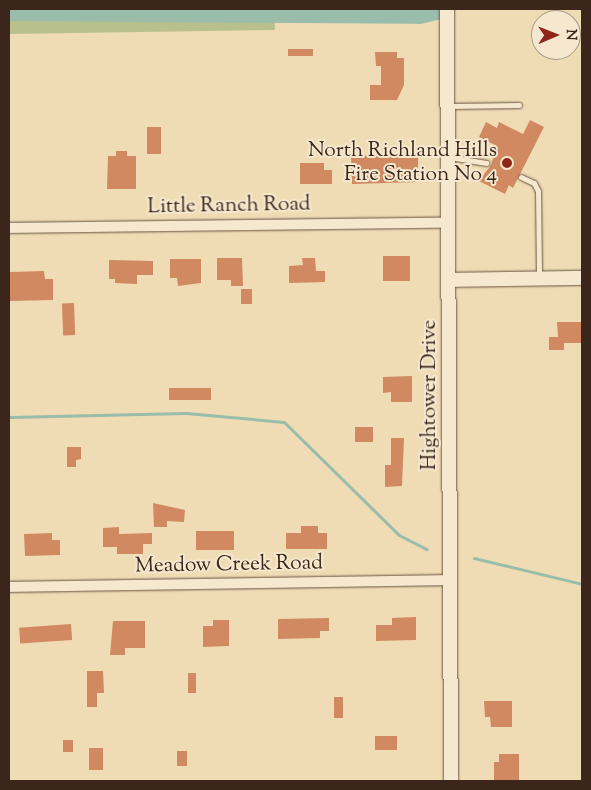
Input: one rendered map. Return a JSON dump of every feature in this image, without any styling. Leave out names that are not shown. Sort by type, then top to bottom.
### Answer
[{"type":"street","name":"Hightower Drive","points":[[447,9],[450,280],[451,781]]},
{"type":"street","name":"Little Ranch Road","points":[[9,228],[449,223]]},
{"type":"street","points":[[450,280],[582,278]]},
{"type":"street","name":"Meadow Creek Road","points":[[9,587],[450,580]]},
{"type":"lane","points":[[448,106],[519,105]]},
{"type":"lane","points":[[449,157],[487,163]]},
{"type":"lane","points":[[522,177],[534,183],[538,191],[539,278]]},
{"type":"green space","points":[[9,9],[274,9],[275,30],[9,34]]},
{"type":"building","points":[[288,49],[313,49],[313,56],[288,56]]},
{"type":"building","points":[[375,52],[397,52],[397,58],[404,58],[404,85],[397,100],[370,100],[370,85],[381,85],[381,66],[376,66]]},
{"type":"building","name":"North Richland Hills Fire Station No 4","points":[[530,120],[544,127],[513,188],[509,185],[505,194],[479,181],[491,165],[497,146],[479,137],[486,122],[497,128],[499,122],[523,134]]},
{"type":"building","points":[[147,127],[161,127],[161,154],[147,154]]},
{"type":"building","points":[[116,151],[127,151],[127,156],[136,156],[136,189],[107,189],[108,156],[116,156]]},
{"type":"building","points":[[380,154],[418,154],[418,182],[352,184],[351,157]]},
{"type":"building","points":[[300,163],[324,163],[324,170],[332,170],[332,184],[300,184]]},
{"type":"building","points":[[383,256],[410,256],[410,281],[383,281]]},
{"type":"building","points":[[217,258],[242,258],[243,286],[231,286],[231,280],[217,280]]},
{"type":"building","points":[[302,258],[315,258],[316,271],[325,271],[325,282],[289,283],[289,266],[303,265]]},
{"type":"building","points":[[170,259],[201,259],[201,283],[178,286],[177,278],[170,278]]},
{"type":"building","points":[[109,260],[153,261],[153,275],[137,275],[137,284],[115,283],[115,279],[109,279]]},
{"type":"building","points":[[44,271],[45,279],[53,279],[53,300],[10,301],[10,272]]},
{"type":"building","points":[[241,289],[252,289],[252,304],[241,304]]},
{"type":"building","points":[[62,303],[74,303],[75,335],[63,335]]},
{"type":"building","points":[[557,322],[582,322],[582,343],[564,343],[564,350],[549,350],[549,337],[558,337]]},
{"type":"building","points":[[412,376],[412,402],[391,402],[391,392],[383,393],[383,377]]},
{"type":"building","points":[[169,388],[211,388],[211,400],[169,400]]},
{"type":"building","points":[[355,427],[373,427],[373,442],[355,442]]},
{"type":"building","points":[[391,438],[404,438],[402,486],[385,487],[385,465],[391,465]]},
{"type":"building","points":[[67,447],[81,447],[81,459],[76,460],[76,467],[67,467]]},
{"type":"building","points":[[153,503],[185,510],[184,522],[167,521],[167,527],[154,527]]},
{"type":"building","points":[[301,526],[318,526],[318,533],[327,533],[327,549],[286,549],[286,533],[301,533]]},
{"type":"building","points":[[119,527],[119,534],[152,533],[152,544],[143,544],[143,554],[117,554],[117,547],[103,547],[103,528]]},
{"type":"building","points":[[196,531],[234,531],[234,550],[196,550]]},
{"type":"building","points":[[52,533],[52,540],[60,540],[60,555],[25,556],[24,534]]},
{"type":"building","points":[[416,617],[416,640],[376,641],[376,625],[392,625],[392,618]]},
{"type":"building","points":[[329,618],[329,631],[320,631],[320,638],[278,639],[278,619]]},
{"type":"building","points":[[213,620],[229,620],[229,646],[203,647],[203,626],[213,626]]},
{"type":"building","points":[[113,621],[145,621],[145,648],[125,648],[125,655],[110,655]]},
{"type":"building","points":[[71,624],[72,640],[20,644],[19,628]]},
{"type":"building","points":[[87,671],[103,671],[104,693],[97,693],[97,707],[87,707]]},
{"type":"building","points":[[188,673],[196,673],[196,693],[188,693]]},
{"type":"building","points":[[334,697],[343,697],[343,718],[334,718]]},
{"type":"building","points":[[484,701],[512,701],[512,727],[491,727],[490,717],[485,717]]},
{"type":"building","points":[[375,736],[397,736],[397,750],[375,750]]},
{"type":"building","points":[[63,740],[73,740],[73,752],[63,752]]},
{"type":"building","points":[[89,748],[103,748],[103,770],[89,770]]},
{"type":"building","points":[[177,751],[187,751],[187,766],[177,766]]},
{"type":"building","points":[[499,754],[519,754],[519,781],[494,781],[494,762],[499,762]]},
{"type":"waterway","points":[[193,13],[220,9]]},
{"type":"waterway","points":[[9,12],[419,15],[445,9]]},
{"type":"waterway","points":[[9,417],[186,413],[284,422],[399,535],[427,549]]},
{"type":"waterway","points":[[474,558],[582,584]]},
{"type":"place","name":"North Richland Hills Fire Station No 4","points":[[507,163]]}]
